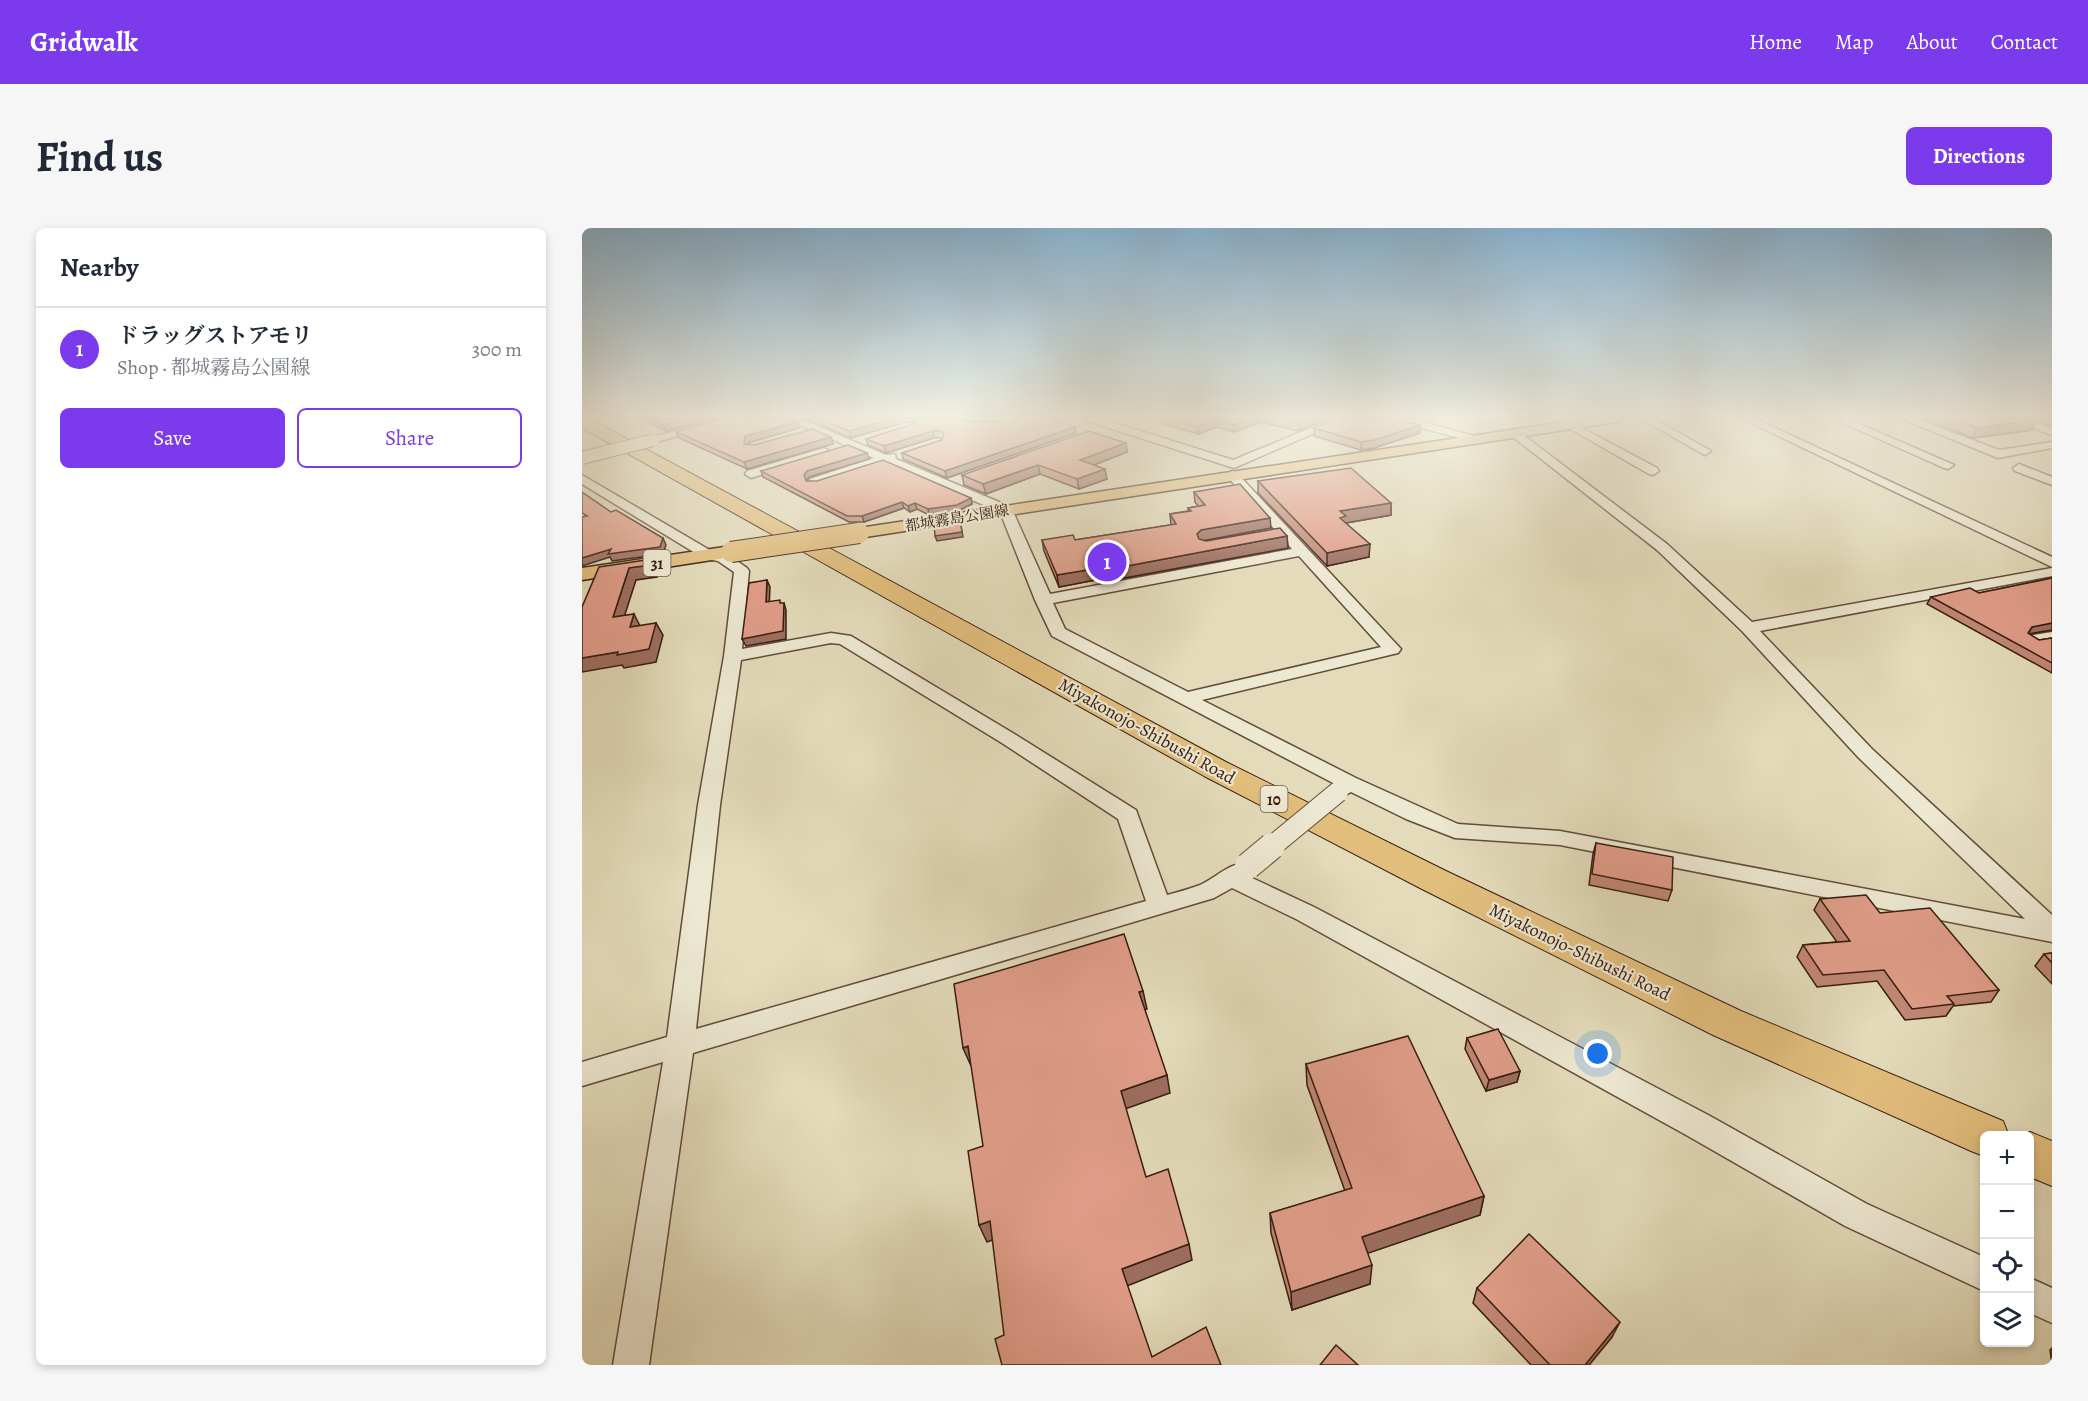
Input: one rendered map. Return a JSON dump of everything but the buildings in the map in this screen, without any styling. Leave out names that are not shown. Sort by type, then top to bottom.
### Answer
[{"type":"highway","name":"Miyakonojo-Shibushi Road","points":[[673,471],[1246,785],[1727,1023],[1980,1133]]},
{"type":"highway","points":[[2034,1156],[2052,1164]]},
{"type":"main road","name":"都城霧島公園線","points":[[582,574],[1006,510],[1227,471]]},
{"type":"main road","name":"都城霧島公園線","points":[[1246,471],[1263,471]]},
{"type":"street","points":[[751,474],[761,471]]},
{"type":"street","points":[[814,482],[849,471]]},
{"type":"street","points":[[922,471],[954,482],[1006,510],[1042,600],[1058,632],[1186,698],[1343,787],[1455,831],[1560,838],[2052,932]]},
{"type":"street","points":[[1186,698],[1392,649],[1284,532],[1234,471]]},
{"type":"street","points":[[1565,471],[1662,547],[1748,628],[1865,753],[2052,932]]},
{"type":"street","points":[[1858,471],[2052,563]]},
{"type":"street","points":[[2027,471],[2052,481]]},
{"type":"street","points":[[582,479],[720,554],[742,571],[733,656],[710,805],[680,1045],[631,1365]]},
{"type":"street","points":[[1262,536],[1284,532]]},
{"type":"street","points":[[1042,600],[1302,551]]},
{"type":"street","points":[[1748,628],[2052,572]]},
{"type":"street","points":[[2034,640],[2052,636]]},
{"type":"street","points":[[733,656],[831,638],[845,640],[1009,739],[1128,815],[1159,905]]},
{"type":"street","points":[[582,1074],[1206,892],[1240,872],[1343,787]]},
{"type":"street","points":[[1240,872],[1305,913],[1699,1126],[1856,1215],[1980,1272]]},
{"type":"street","points":[[2034,1297],[2052,1305]]},
{"type":"place","name":"ドラッグストアモリ","points":[[1107,562]]}]
